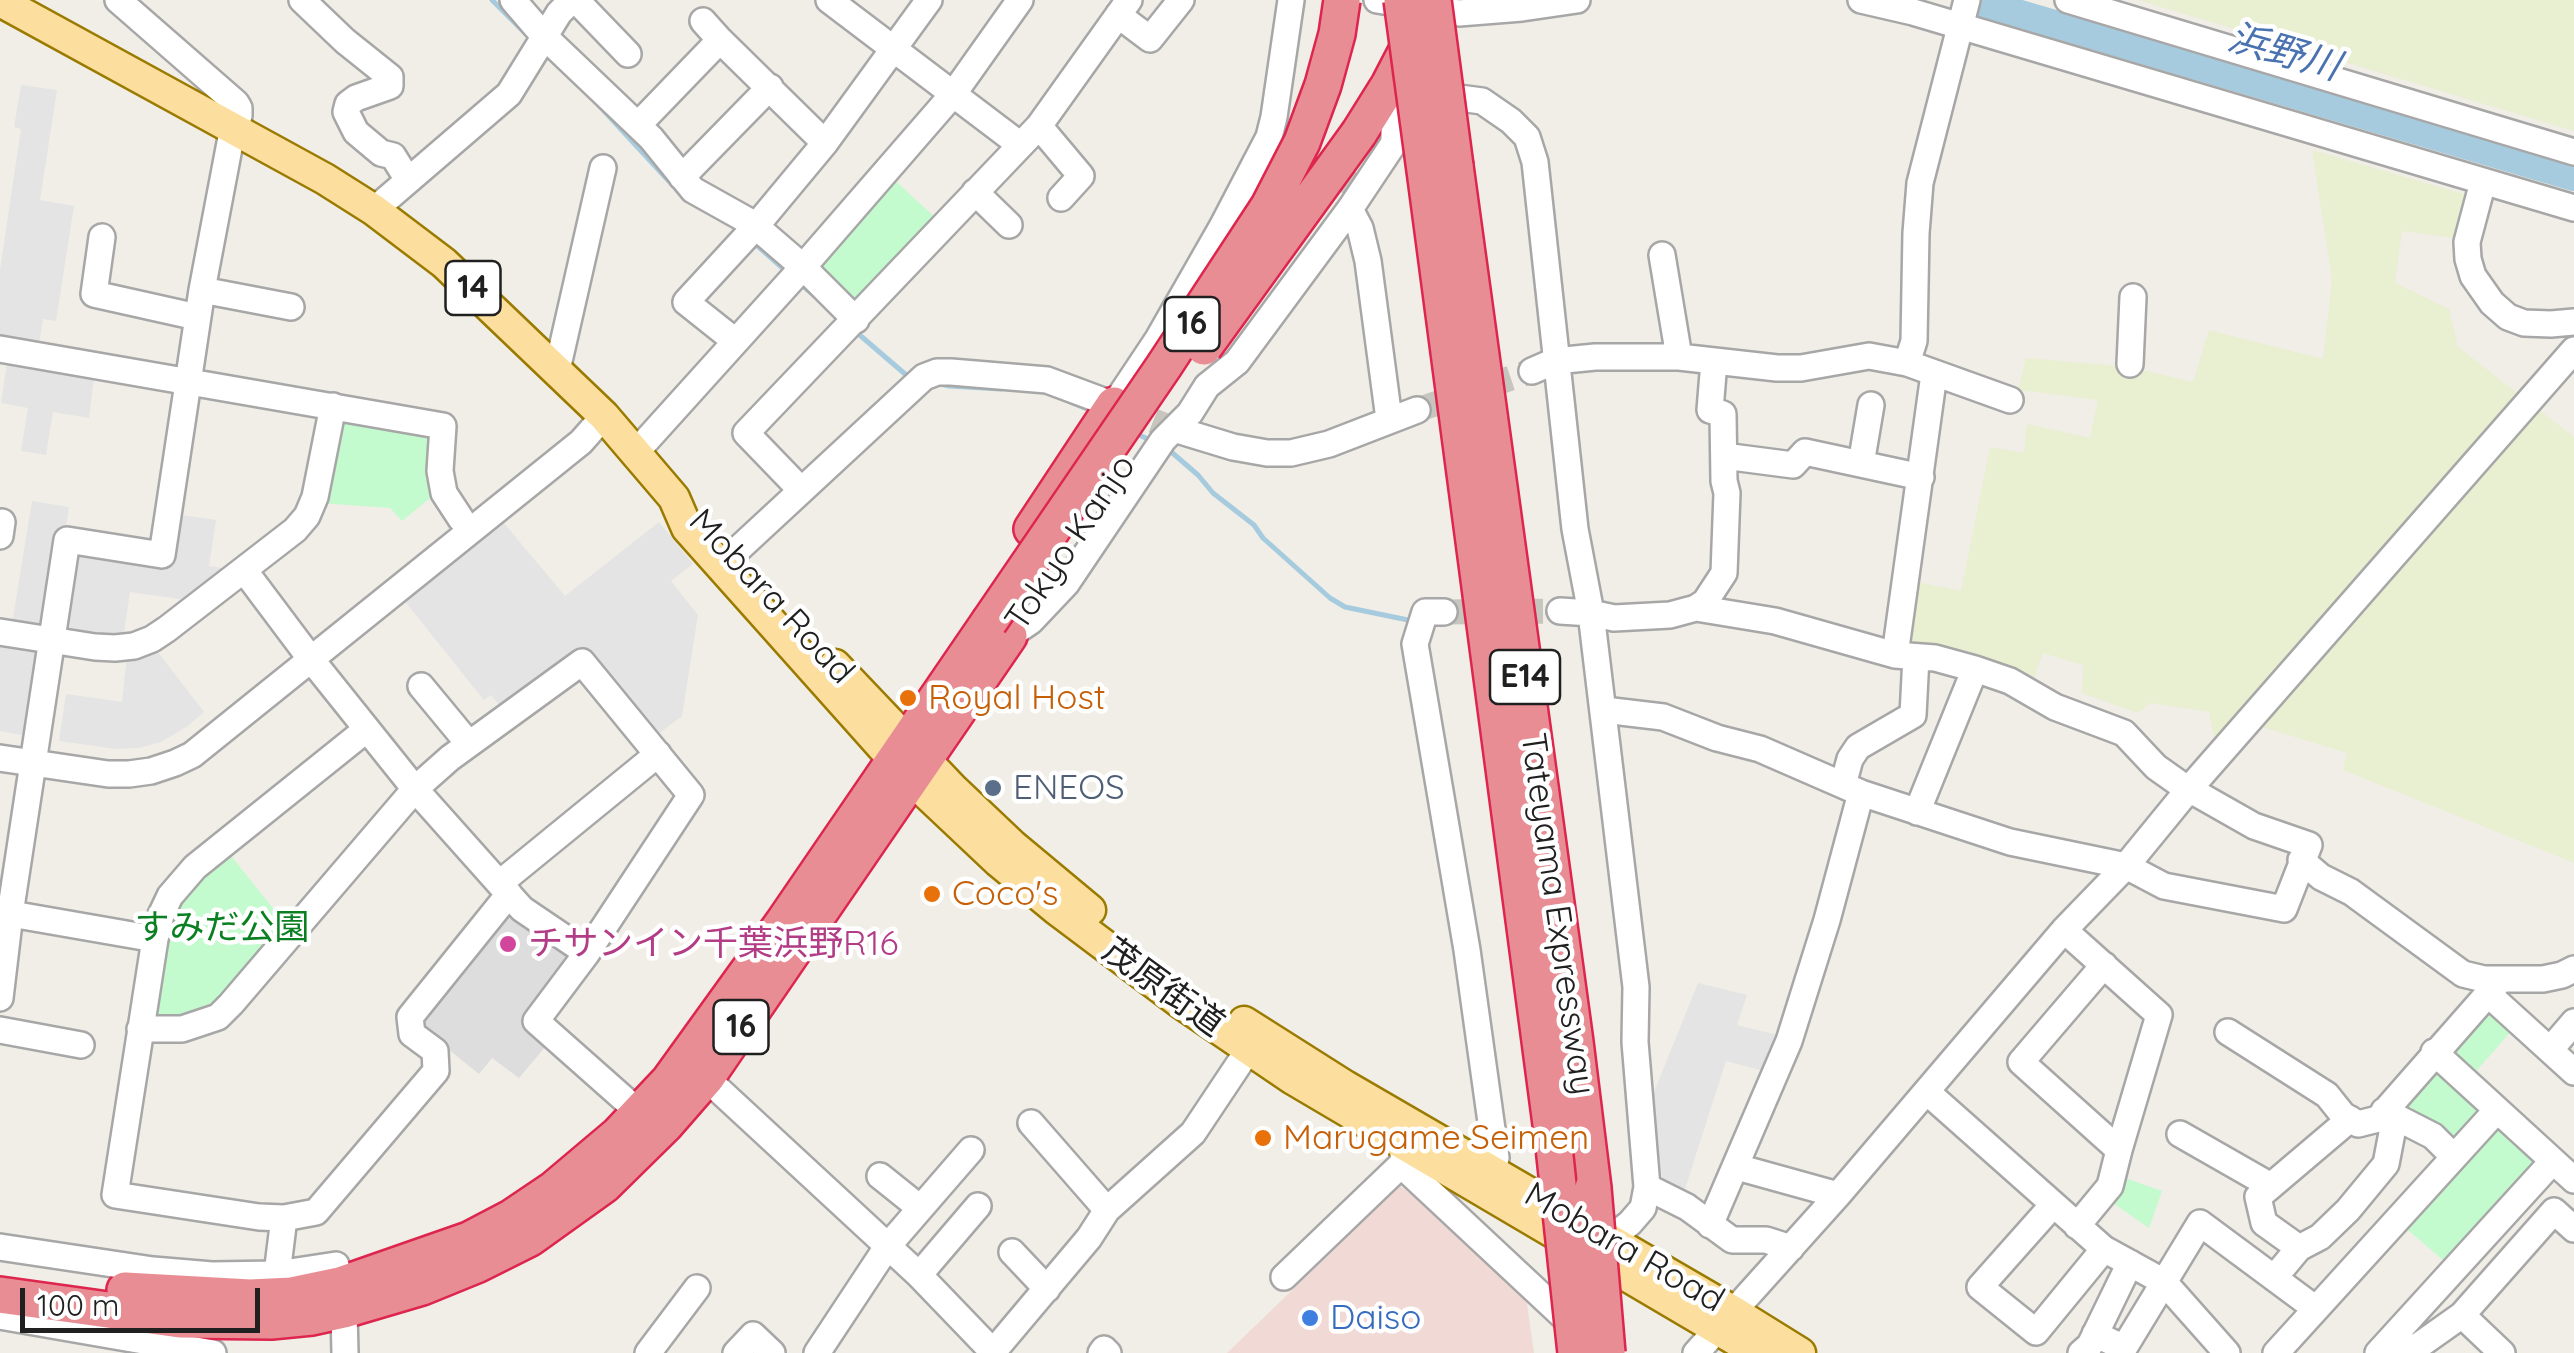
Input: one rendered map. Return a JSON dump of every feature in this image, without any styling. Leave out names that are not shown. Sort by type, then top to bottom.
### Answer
[{"type":"highway","name":"Tokyo Kanjo","points":[[999,629],[1269,206],[1302,142],[1323,85],[1342,0]]},
{"type":"highway","name":"Tokyo Kanjo","points":[[0,1295],[180,1320],[271,1321],[312,1317],[342,1298],[511,1218],[578,1171],[640,1114],[702,1037],[911,754],[1359,133],[1390,85],[1424,2]]},
{"type":"highway","name":"Tateyama Expressway","points":[[1424,2],[1440,172],[1576,1353]]},
{"type":"highway","name":"Tateyama Expressway","points":[[1440,172],[1576,1042],[1593,1188],[1605,1353]]},
{"type":"highway","name":"16","points":[[911,754],[932,679],[1114,406]]},
{"type":"highway","name":"Tokyo Kanjo","points":[[0,1273],[116,1290],[194,1296],[342,1298],[422,1286],[530,1238],[633,1159],[706,1078],[911,754]]},
{"type":"main road","name":"Mobara Road","points":[[0,1],[325,179],[444,263],[604,416],[674,498],[697,514],[727,560]]},
{"type":"main road","name":"茂原街道","points":[[727,560],[911,754],[999,862],[1056,909],[1181,1003],[1293,1079],[1726,1320],[1758,1353]]},
{"type":"main road","name":"Mobara Road","points":[[911,754],[1104,922],[1229,1012],[1345,1086],[1401,1140],[1492,1172],[1609,1240],[1726,1320],[1800,1353]]},
{"type":"street","points":[[0,998],[5,913],[34,758],[67,540],[162,555],[197,317],[233,127],[240,108],[118,0]]},
{"type":"street","points":[[302,0],[390,77],[390,86],[356,98],[348,104],[346,112],[356,132],[381,153],[393,156],[408,180]]},
{"type":"street","points":[[512,0],[638,126],[693,190],[756,226],[856,320]]},
{"type":"street","points":[[374,210],[509,94],[559,13],[574,0],[628,54]]},
{"type":"street","points":[[735,342],[686,302],[825,143],[929,0]]},
{"type":"street","points":[[636,452],[954,93],[1020,0]]},
{"type":"street","points":[[800,490],[746,433],[1029,135],[1124,7],[1150,39],[1181,0]]},
{"type":"street","points":[[727,560],[924,377],[937,372],[1048,380],[1114,406],[1158,339],[1269,137],[1291,0]]},
{"type":"street","points":[[1377,0],[1424,2],[1475,12],[1576,0]]},
{"type":"street","points":[[1861,0],[1913,12],[2574,208]]},
{"type":"street","points":[[1907,364],[1914,341],[1920,183],[1967,0]]},
{"type":"street","points":[[2068,0],[2574,152]]},
{"type":"street","points":[[837,2],[954,93],[1029,135],[1081,176],[1061,198]]},
{"type":"street","points":[[638,126],[712,31],[825,143]]},
{"type":"street","points":[[682,178],[770,88]]},
{"type":"street","points":[[999,629],[1032,622],[1066,584],[1163,440],[1190,413],[1207,386],[1237,362],[1350,209],[1394,144],[1394,122],[1408,101],[1472,99],[1511,121],[1527,136],[1535,162],[1544,366],[1591,613],[1636,987],[1634,1042],[1647,1187],[1643,1208],[1609,1240]]},
{"type":"street","points":[[557,370],[603,168]]},
{"type":"street","points":[[2483,182],[2467,242],[2473,276],[2492,304],[2508,317],[2524,322],[2574,322]]},
{"type":"street","points":[[974,192],[1008,225]]},
{"type":"street","points":[[1350,209],[1360,228],[1368,261],[1389,419]]},
{"type":"street","points":[[102,237],[94,294],[197,317]]},
{"type":"street","points":[[1662,255],[1680,357]]},
{"type":"street","points":[[202,290],[291,307]]},
{"type":"street","points":[[2130,364],[2133,296]]},
{"type":"street","points":[[0,349],[443,426],[440,472],[444,493],[461,519]]},
{"type":"street","points":[[1696,1353],[2574,350]]},
{"type":"street","points":[[1544,366],[1595,357],[1680,357],[1802,368],[1869,356],[1907,364],[2010,400]]},
{"type":"street","points":[[1560,611],[1614,618],[1670,614],[1705,602],[1724,574],[1727,493],[1723,414],[1710,410],[1714,360]]},
{"type":"street","points":[[1710,1225],[1789,1041],[1827,920],[1852,789],[1850,759],[1858,747],[1913,714],[1906,656],[1934,374]]},
{"type":"street","points":[[1862,464],[1871,405]]},
{"type":"street","points":[[0,632],[95,648],[134,646],[152,639],[308,516],[316,498],[333,406]]},
{"type":"street","points":[[1174,429],[1268,454],[1291,453],[1329,444],[1417,410]]},
{"type":"street","points":[[306,654],[461,519],[572,434],[604,416]]},
{"type":"street","points":[[0,758],[110,764],[148,761],[166,754],[306,654],[581,442],[604,416]]},
{"type":"street","points":[[1724,456],[1793,464],[1805,452],[1921,477]]},
{"type":"street","points":[[244,570],[367,729],[504,889],[522,908],[586,954]]},
{"type":"street","points":[[1604,710],[1663,717],[1717,738],[1760,748],[1852,789],[2010,842],[2126,866],[2164,886],[2284,909],[2309,845],[2254,826],[2188,789],[2156,767],[2124,733],[2055,707],[2010,681],[1975,669],[1935,658],[1906,656],[1775,621],[1696,608]]},
{"type":"street","points":[[1444,612],[1425,612],[1415,644],[1467,950],[1496,1158],[1492,1172]]},
{"type":"street","points":[[140,1028],[182,1029],[218,1017],[416,789],[469,744],[582,662],[691,795],[586,954],[536,1021],[640,1114]]},
{"type":"street","points":[[1916,812],[1975,669]]},
{"type":"street","points":[[421,686],[469,744]]},
{"type":"street","points":[[367,729],[195,867],[170,896],[155,940],[115,1195],[259,1217],[284,1218],[316,1212],[436,1071],[435,1051],[412,1034],[410,1017],[504,889],[658,754]]},
{"type":"street","points":[[0,747],[34,758]]},
{"type":"street","points":[[2301,860],[2462,974],[2494,986],[2574,1072]]},
{"type":"street","points":[[5,913],[155,940]]},
{"type":"street","points":[[2064,930],[2159,1014],[2110,1186],[2077,1226]]},
{"type":"street","points":[[2104,966],[2021,1062],[2118,1150]]},
{"type":"street","points":[[2274,1278],[2299,1248],[2334,1224],[2386,1164],[2390,1114],[2434,1052],[2494,986],[2544,979],[2574,969]]},
{"type":"street","points":[[2550,1050],[2574,1022]]},
{"type":"street","points":[[0,1030],[81,1045]]},
{"type":"street","points":[[2228,1032],[2327,1095],[2358,1124],[2390,1114],[2433,1136],[2454,1157]]},
{"type":"street","points":[[706,1078],[919,1276],[993,1352],[1089,1238],[1107,1210],[1194,1132],[1249,1049]]},
{"type":"street","points":[[2434,1052],[2574,1180]]},
{"type":"street","points":[[1928,1092],[2104,1250],[2164,1282],[2228,1353]]},
{"type":"street","points":[[2276,1353],[2497,1110]]},
{"type":"street","points":[[2299,1248],[2264,1222],[2258,1197],[2350,1118]]},
{"type":"street","points":[[1030,1122],[1107,1210]]},
{"type":"street","points":[[2180,1134],[2270,1186]]},
{"type":"street","points":[[1284,1277],[1401,1140]]},
{"type":"street","points":[[1401,1140],[1410,1173],[1605,1353]]},
{"type":"street","points":[[817,1353],[887,1247],[971,1150]]},
{"type":"street","points":[[2385,1346],[2553,1161]]},
{"type":"street","points":[[1737,1168],[1838,1195]]},
{"type":"street","points":[[880,1176],[920,1208]]},
{"type":"street","points":[[1647,1187],[1687,1207],[1732,1240],[1766,1240],[1790,1248]]},
{"type":"street","points":[[919,1276],[978,1206]]},
{"type":"street","points":[[2052,1206],[1980,1287],[2036,1332],[2104,1250]]},
{"type":"street","points":[[2385,1346],[2414,1349],[2462,1316],[2554,1211],[2574,1229]]},
{"type":"street","points":[[277,1274],[284,1218]]},
{"type":"street","points":[[2130,1264],[2088,1344],[2124,1348],[2200,1224],[2316,1310]]},
{"type":"street","points":[[0,1247],[212,1276],[277,1274],[336,1265],[345,1353]]},
{"type":"street","points":[[1012,1252],[1047,1289]]},
{"type":"street","points":[[648,1353],[697,1288]]},
{"type":"street","points":[[0,1316],[213,1353]]},
{"type":"street","points":[[2462,1316],[2502,1353]]},
{"type":"street","points":[[736,1353],[753,1335],[772,1353]]},
{"type":"shaded area","points":[[21,85],[57,90],[40,200],[74,206],[56,321],[43,319],[39,344],[0,339],[0,270],[21,129],[14,127]]},
{"type":"shaded area","points":[[8,356],[95,370],[89,418],[53,412],[46,455],[21,451],[28,408],[1,403]]},
{"type":"shaded area","points":[[32,501],[69,507],[51,624],[44,629],[12,624]]},
{"type":"shaded area","points":[[175,514],[216,520],[209,566],[235,570],[194,601],[130,592],[123,639],[65,632],[78,547],[167,560]]},
{"type":"shaded area","points":[[503,522],[565,596],[659,522],[693,564],[671,581],[698,615],[682,716],[653,738],[580,647],[502,708],[491,695],[484,700],[403,599]]},
{"type":"shaded area","points":[[0,642],[38,648],[32,729],[22,735],[0,731]]},
{"type":"shaded area","points":[[154,647],[204,712],[161,742],[139,748],[116,749],[59,741],[66,694],[122,702],[127,655]]},
{"type":"shaded area","points":[[508,902],[579,955],[531,1023],[551,1040],[519,1078],[492,1058],[479,1074],[413,1021]]},
{"type":"shaded area","points":[[1698,983],[1747,995],[1737,1025],[1778,1035],[1767,1072],[1726,1061],[1684,1192],[1663,1181],[1650,1102]]},
{"type":"shaded area","points":[[1400,1186],[1435,1212],[1526,1297],[1534,1353],[1227,1353]]},
{"type":"green space","points":[[2138,0],[2574,0],[2574,131]]},
{"type":"green space","points":[[2312,150],[2474,197],[2462,239],[2402,231],[2395,283],[2449,309],[2458,347],[2574,437],[2574,863],[2343,770],[2347,753],[2243,721],[2217,750],[2209,712],[2151,703],[2138,713],[2082,693],[2083,665],[2043,653],[2031,686],[1902,647],[1913,581],[1961,591],[1990,447],[2024,453],[2027,424],[2090,438],[2098,400],[2018,390],[2026,358],[2129,367],[2193,382],[2209,330],[2323,359],[2332,280]]},
{"type":"green space","points":[[891,177],[939,221],[854,310],[817,263]]},
{"type":"green space","points":[[337,412],[438,430],[436,493],[402,521],[390,508],[320,503]]},
{"type":"green space","name":"すみだ公園","points":[[227,851],[289,928],[204,1017],[152,1019],[164,932],[179,897]]},
{"type":"green space","points":[[2485,1005],[2513,1029],[2473,1075],[2444,1051]]},
{"type":"green space","points":[[2438,1070],[2482,1111],[2456,1147],[2398,1115],[2429,1071]]},
{"type":"green space","points":[[2493,1122],[2541,1163],[2450,1266],[2402,1225]]},
{"type":"green space","points":[[2119,1176],[2162,1191],[2149,1228],[2110,1201]]},
{"type":"waterway","points":[[492,0],[525,33]]},
{"type":"waterway","name":"浜野川","points":[[1973,0],[2574,177]]},
{"type":"waterway","points":[[594,100],[678,191]]},
{"type":"waterway","points":[[753,242],[786,271]]},
{"type":"waterway","points":[[798,282],[816,297]]},
{"type":"waterway","points":[[855,331],[912,376]]},
{"type":"waterway","points":[[937,383],[1001,389]]},
{"type":"waterway","points":[[1070,402],[1092,411]]},
{"type":"waterway","points":[[1133,432],[1154,442]]},
{"type":"waterway","points":[[1169,450],[1330,598],[1345,607],[1408,620]]},
{"type":"tunnel","points":[[1282,144],[1362,190]]},
{"type":"tunnel","points":[[1417,410],[1532,371]]},
{"type":"tunnel","points":[[1119,407],[1174,429]]},
{"type":"tunnel","points":[[1444,612],[1560,611]]},
{"type":"place","name":"Royal Host","points":[[908,698]]},
{"type":"place","name":"ENEOS","points":[[993,788]]},
{"type":"place","name":"Coco's","points":[[932,894]]},
{"type":"place","name":"チサンイン千葉浜野R16","points":[[508,944]]},
{"type":"place","name":"Marugame Seimen","points":[[1263,1138]]},
{"type":"place","name":"Daiso","points":[[1310,1318]]}]
